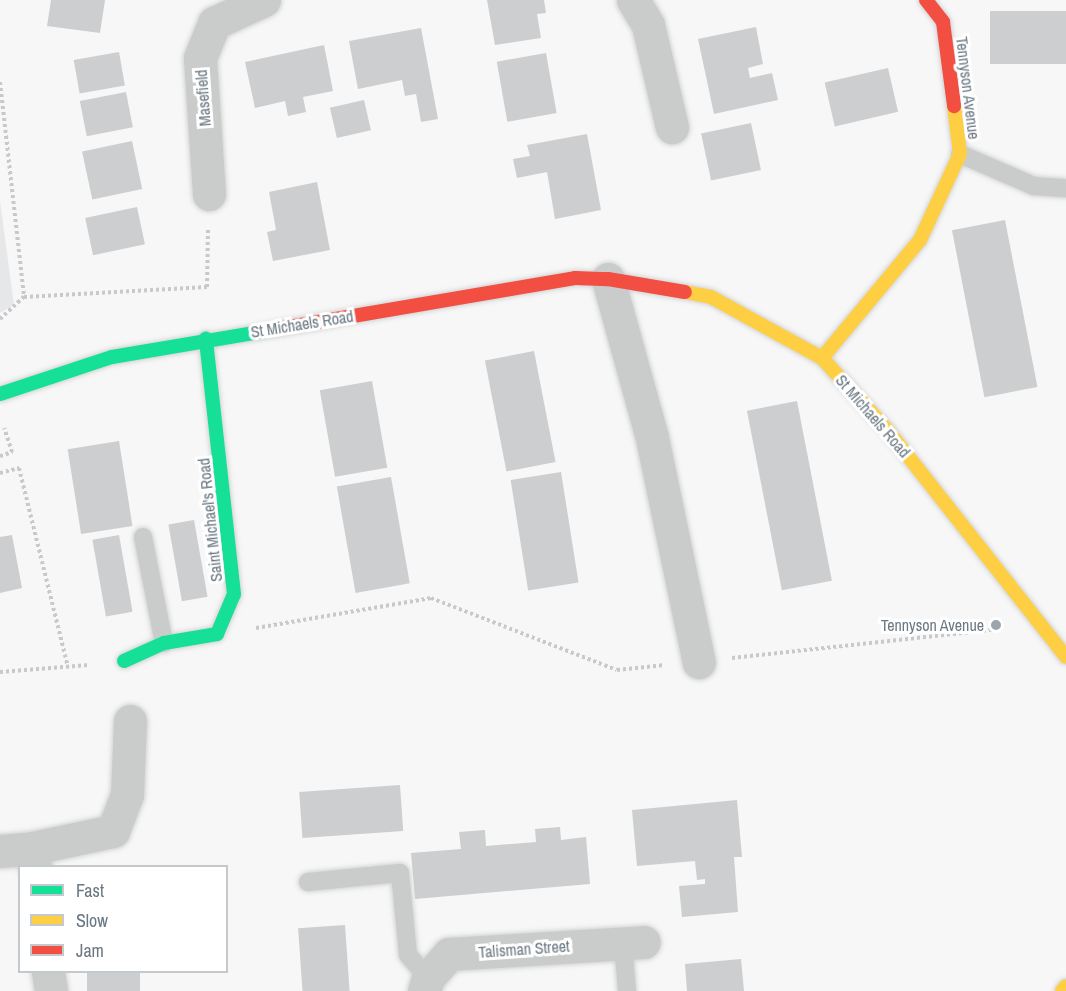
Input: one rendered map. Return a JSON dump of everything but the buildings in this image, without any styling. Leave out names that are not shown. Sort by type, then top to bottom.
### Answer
[{"type":"street","name":"Masefield","points":[[209,194],[200,58],[214,23],[264,0]]},
{"type":"street","points":[[633,0],[648,25],[672,127]]},
{"type":"street","name":"Tennyson Avenue","points":[[822,358],[920,240],[960,154],[943,22],[927,0]]},
{"type":"street","name":"St Michaels Road","points":[[0,394],[112,357],[206,339],[575,278],[608,279],[711,297],[822,358],[889,432],[1066,657]]},
{"type":"street","points":[[608,279],[652,438],[699,662]]},
{"type":"street","name":"Saint Michael's Road","points":[[206,339],[234,594],[217,634]]},
{"type":"street","points":[[124,661],[164,643],[217,634]]},
{"type":"street","points":[[0,851],[34,857],[113,831],[127,795],[130,721]]},
{"type":"street","name":"Talisman Street","points":[[426,984],[449,954],[634,942]]},
{"type":"street","points":[[48,973],[51,991]]},
{"type":"street","points":[[1062,991],[1066,986]]},
{"type":"lane","points":[[960,154],[1034,186],[1066,188]]},
{"type":"lane","points":[[143,537],[164,643]]},
{"type":"lane","points":[[308,882],[400,873],[408,955],[426,984]]},
{"type":"lane","points":[[627,991],[634,942]]},
{"type":"path","points":[[0,82],[24,297]]},
{"type":"path","points":[[0,319],[24,297],[207,287],[209,194]]},
{"type":"path","points":[[0,456],[12,452],[2,422]]},
{"type":"path","points":[[0,473],[19,468],[68,667]]},
{"type":"path","points":[[217,634],[431,598],[617,670],[1004,628]]},
{"type":"path","points":[[0,672],[124,661]]},
{"type":"shaded area","points":[[0,201],[14,305],[0,313]]},
{"type":"traffic: fast","points":[[0,394],[112,357],[277,329]]},
{"type":"traffic: fast","points":[[124,661],[164,643],[217,634],[234,594],[206,339]]},
{"type":"traffic: slow","points":[[822,358],[920,240],[960,154],[954,106]]},
{"type":"traffic: slow","points":[[685,292],[711,297],[822,358],[889,432],[1066,657]]},
{"type":"traffic: slow","points":[[1062,991],[1066,986]]},
{"type":"traffic: jam","points":[[926,0],[943,22],[954,106]]},
{"type":"traffic: jam","points":[[277,329],[575,278],[608,279],[685,292]]},
{"type":"place","name":"Tennyson Avenue","points":[[996,625]]}]
